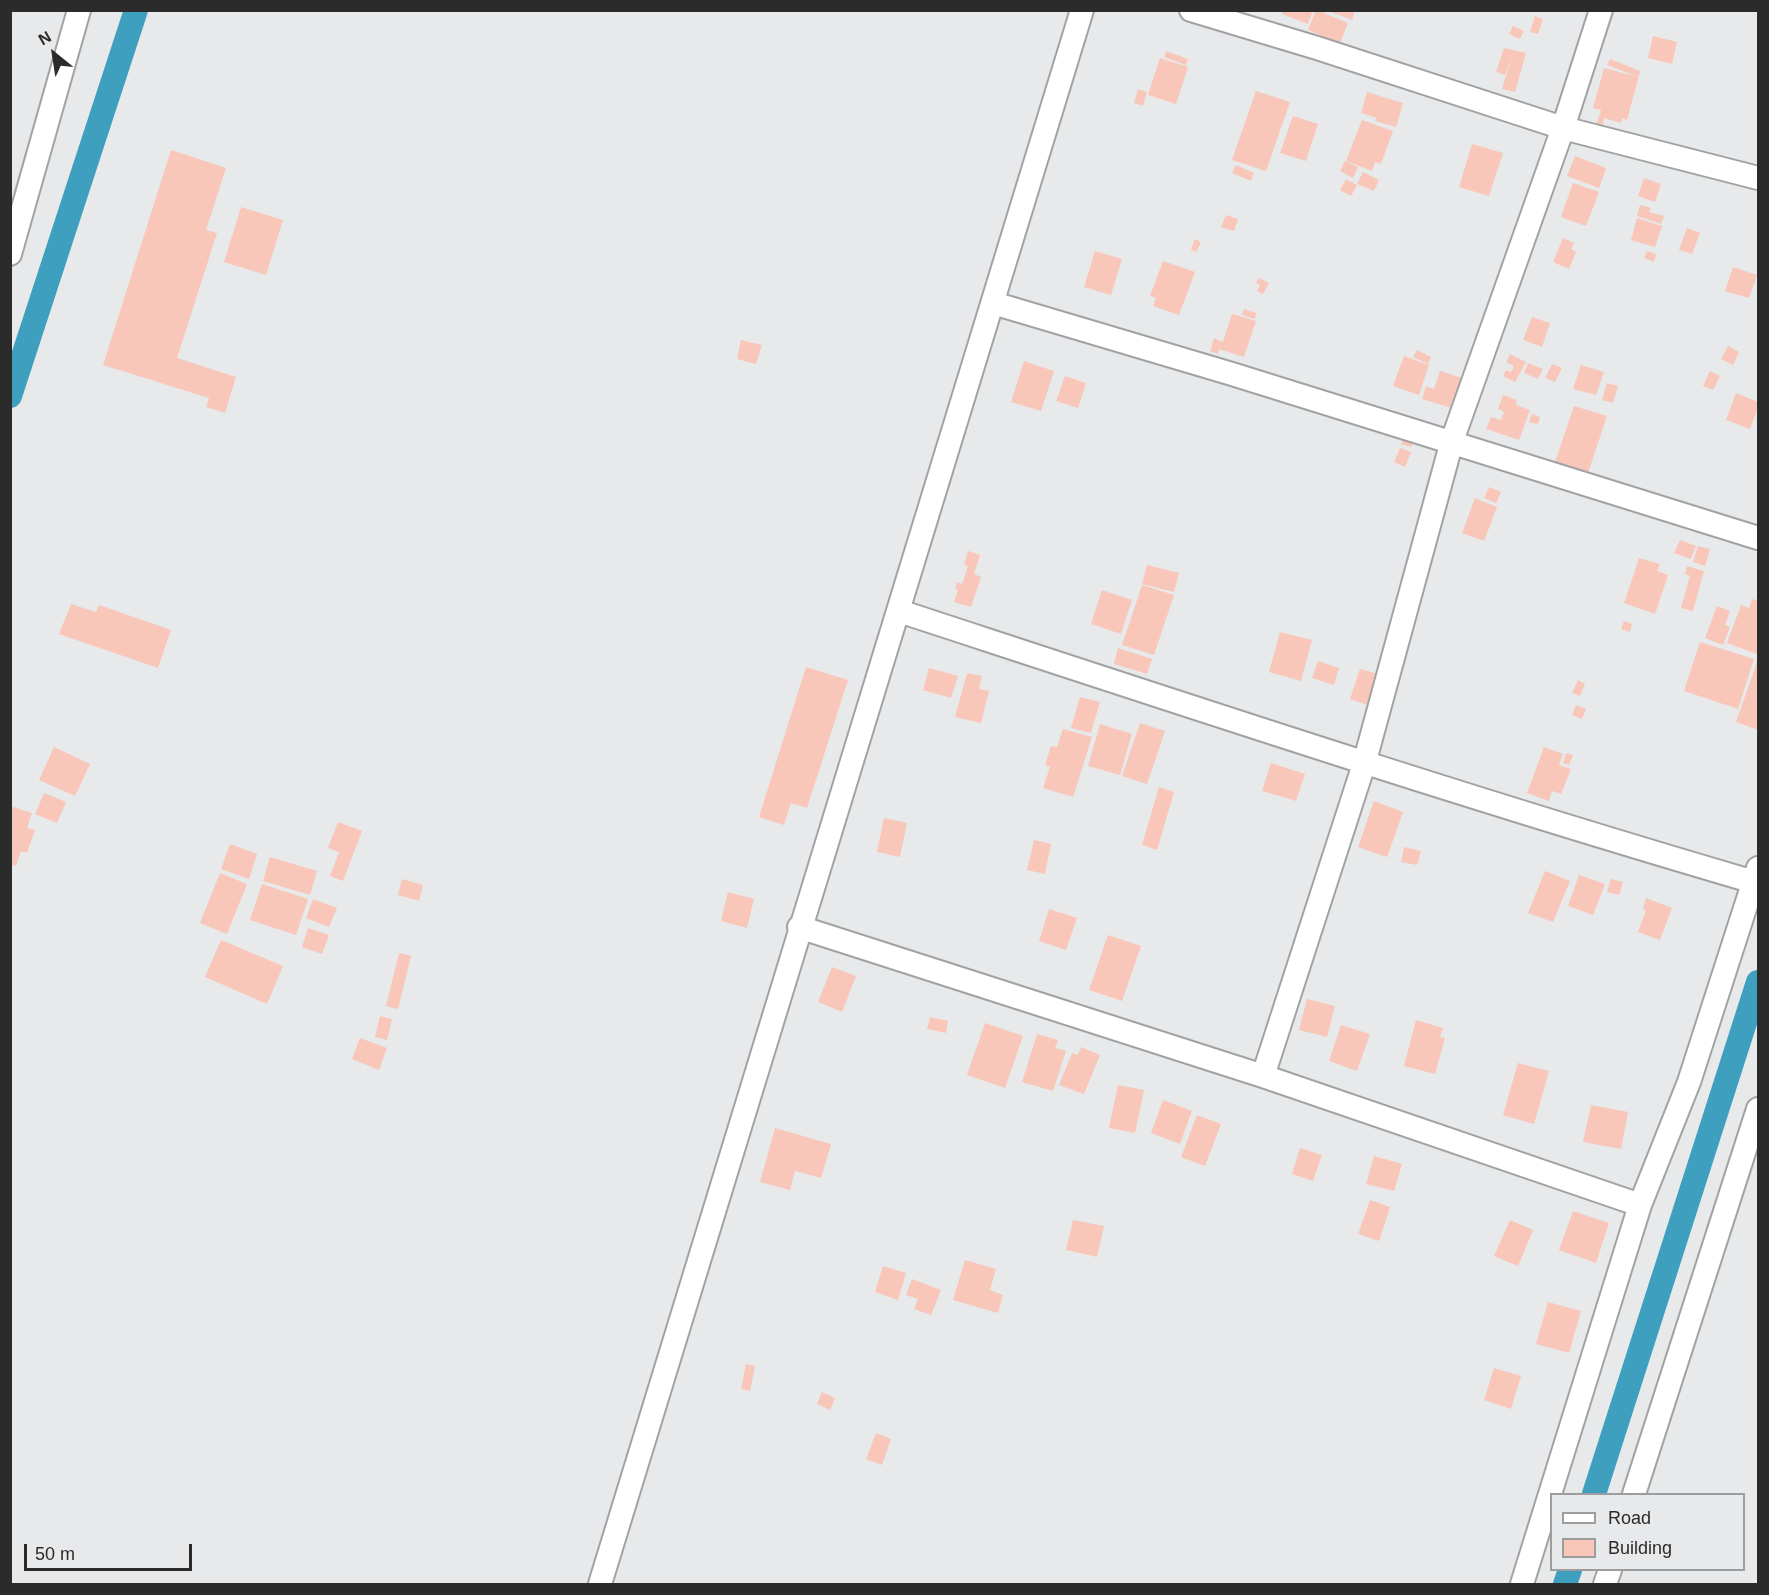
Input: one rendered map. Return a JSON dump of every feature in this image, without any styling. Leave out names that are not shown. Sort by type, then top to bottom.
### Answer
[{"type":"street","points":[[10,254],[80,10]]},
{"type":"street","points":[[600,1584],[799,927],[1082,10]]},
{"type":"street","points":[[1191,10],[1317,48],[1563,128],[1758,178]]},
{"type":"street","points":[[1263,1076],[1364,764],[1452,441],[1563,128],[1601,10]]},
{"type":"street","points":[[993,303],[1452,441],[1758,538]]},
{"type":"street","points":[[898,611],[1364,764],[1563,826],[1756,875],[1689,1082],[1640,1205],[1550,1493]]},
{"type":"street","points":[[799,927],[1263,1076],[1640,1205]]},
{"type":"street","points":[[1634,1493],[1758,1108]]},
{"type":"street","points":[[1522,1584],[1550,1494]]},
{"type":"building","points":[[1283,10],[1313,10],[1308,24],[1282,14]]},
{"type":"building","points":[[1316,10],[1325,10],[1324,13],[1348,23],[1340,43],[1308,30]]},
{"type":"building","points":[[1326,10],[1355,10],[1352,20]]},
{"type":"building","points":[[1535,16],[1543,19],[1538,34],[1530,32]]},
{"type":"building","points":[[1513,26],[1524,31],[1520,39],[1509,34]]},
{"type":"building","points":[[1653,36],[1677,42],[1672,64],[1648,58]]},
{"type":"building","points":[[1504,48],[1526,53],[1515,92],[1502,89],[1512,55],[1505,75],[1496,72]]},
{"type":"building","points":[[1166,51],[1188,59],[1186,65],[1164,57]]},
{"type":"building","points":[[1160,58],[1188,67],[1176,104],[1148,95]]},
{"type":"building","points":[[1610,59],[1640,71],[1627,120],[1622,118],[1621,123],[1604,118],[1602,127],[1596,125],[1601,110],[1593,108],[1604,68],[1638,77],[1607,65]]},
{"type":"building","points":[[1138,89],[1147,92],[1143,106],[1134,103]]},
{"type":"building","points":[[1256,91],[1290,102],[1266,171],[1232,160]]},
{"type":"building","points":[[1367,92],[1403,103],[1396,127],[1375,121],[1377,118],[1361,113]]},
{"type":"building","points":[[1293,116],[1318,124],[1306,161],[1280,153]]},
{"type":"building","points":[[1362,120],[1393,131],[1381,164],[1375,162],[1372,171],[1346,161]]},
{"type":"building","points":[[1472,144],[1503,153],[1489,196],[1459,187]]},
{"type":"building","points":[[171,150],[226,168],[206,230],[217,233],[177,358],[236,377],[225,413],[206,407],[209,398],[103,365]]},
{"type":"building","points":[[1575,156],[1606,168],[1599,188],[1567,176]]},
{"type":"building","points":[[1345,161],[1358,167],[1353,178],[1340,171]]},
{"type":"building","points":[[1236,165],[1254,173],[1251,181],[1232,173]]},
{"type":"building","points":[[1363,172],[1379,180],[1374,191],[1357,184]]},
{"type":"building","points":[[1644,178],[1661,184],[1655,202],[1638,196]]},
{"type":"building","points":[[1346,179],[1357,185],[1351,196],[1340,190]]},
{"type":"building","points":[[1573,183],[1599,192],[1586,226],[1561,217]]},
{"type":"building","points":[[1640,205],[1651,208],[1649,212],[1664,216],[1661,224],[1637,216]]},
{"type":"building","points":[[241,207],[283,220],[266,275],[224,262]]},
{"type":"building","points":[[1226,215],[1238,219],[1234,231],[1221,227]]},
{"type":"building","points":[[1637,218],[1662,226],[1655,247],[1631,240]]},
{"type":"building","points":[[1687,228],[1700,233],[1692,254],[1679,250]]},
{"type":"building","points":[[1563,238],[1574,243],[1571,249],[1576,252],[1569,269],[1553,262]]},
{"type":"building","points":[[1195,239],[1201,242],[1196,252],[1191,250]]},
{"type":"building","points":[[1095,251],[1122,259],[1111,295],[1084,287]]},
{"type":"building","points":[[1647,251],[1656,254],[1654,262],[1644,258]]},
{"type":"building","points":[[1163,261],[1195,272],[1179,315],[1153,306],[1156,298],[1150,296]]},
{"type":"building","points":[[1733,267],[1757,275],[1749,298],[1725,291]]},
{"type":"building","points":[[1259,278],[1269,283],[1263,294],[1257,291],[1260,285],[1256,283]]},
{"type":"building","points":[[1244,309],[1256,313],[1255,319],[1242,315]]},
{"type":"building","points":[[1232,314],[1256,321],[1244,357],[1219,349],[1218,354],[1210,351],[1214,338],[1223,342]]},
{"type":"building","points":[[1532,317],[1550,323],[1542,347],[1523,340]]},
{"type":"building","points":[[741,340],[762,345],[756,364],[737,359]]},
{"type":"building","points":[[1728,346],[1739,352],[1733,365],[1721,359]]},
{"type":"building","points":[[1417,350],[1431,357],[1428,364],[1413,357]]},
{"type":"building","points":[[1510,354],[1526,362],[1515,382],[1503,376],[1506,370],[1511,372],[1514,366],[1506,362]]},
{"type":"building","points":[[1404,356],[1429,365],[1419,395],[1393,386]]},
{"type":"building","points":[[1024,361],[1054,371],[1041,411],[1011,402]]},
{"type":"building","points":[[1528,363],[1543,369],[1538,379],[1524,373]]},
{"type":"building","points":[[1552,364],[1562,368],[1555,382],[1545,378]]},
{"type":"building","points":[[1581,365],[1604,372],[1596,395],[1573,389]]},
{"type":"building","points":[[1440,371],[1465,379],[1455,409],[1422,399],[1426,386],[1434,389]]},
{"type":"building","points":[[1710,371],[1720,376],[1713,390],[1703,386]]},
{"type":"building","points":[[1065,376],[1086,383],[1078,408],[1056,401]]},
{"type":"building","points":[[1607,383],[1618,386],[1613,403],[1602,400]]},
{"type":"building","points":[[1736,393],[1758,402],[1750,429],[1726,420]]},
{"type":"building","points":[[1503,395],[1517,400],[1516,405],[1530,410],[1519,440],[1486,429],[1491,417],[1501,420],[1504,412],[1498,409]]},
{"type":"building","points":[[1574,406],[1607,416],[1588,473],[1555,462]]},
{"type":"building","points":[[1532,414],[1540,417],[1538,424],[1529,422]]},
{"type":"building","points":[[1405,433],[1415,437],[1411,447],[1401,444]]},
{"type":"building","points":[[1400,448],[1411,452],[1405,467],[1394,462]]},
{"type":"building","points":[[1489,487],[1501,492],[1496,503],[1484,498]]},
{"type":"building","points":[[1475,498],[1497,507],[1484,541],[1462,533]]},
{"type":"building","points":[[1680,540],[1696,546],[1691,559],[1674,553]]},
{"type":"building","points":[[1698,546],[1710,549],[1705,566],[1693,562]]},
{"type":"building","points":[[968,551],[980,555],[974,574],[981,577],[971,607],[954,602],[958,590],[955,589],[957,582],[962,584],[968,566],[964,565]]},
{"type":"building","points":[[1639,558],[1660,564],[1657,571],[1668,575],[1655,614],[1624,603]]},
{"type":"building","points":[[1147,565],[1179,573],[1174,592],[1142,584]]},
{"type":"building","points":[[1687,566],[1704,571],[1693,611],[1681,608],[1690,576],[1685,574]]},
{"type":"building","points":[[1142,585],[1174,595],[1154,655],[1122,645]]},
{"type":"building","points":[[1102,590],[1132,600],[1121,634],[1091,624]]},
{"type":"building","points":[[1752,599],[1758,601],[1757,654],[1727,643],[1741,605],[1749,608]]},
{"type":"building","points":[[71,604],[96,612],[99,605],[171,630],[158,668],[59,634]]},
{"type":"building","points":[[1717,606],[1730,611],[1725,625],[1730,627],[1723,645],[1705,638]]},
{"type":"building","points":[[1624,621],[1632,624],[1630,632],[1621,629]]},
{"type":"building","points":[[1280,632],[1312,640],[1301,681],[1269,672]]},
{"type":"building","points":[[1700,642],[1754,659],[1738,709],[1684,691]]},
{"type":"building","points":[[1118,648],[1152,659],[1147,674],[1114,664]]},
{"type":"building","points":[[1758,659],[1758,730],[1736,722]]},
{"type":"building","points":[[1318,661],[1339,668],[1334,685],[1312,678]]},
{"type":"building","points":[[806,667],[848,680],[807,808],[791,803],[784,825],[759,817]]},
{"type":"building","points":[[929,668],[958,676],[951,698],[923,690]]},
{"type":"building","points":[[1360,669],[1378,674],[1368,705],[1350,699]]},
{"type":"building","points":[[967,673],[982,676],[979,689],[989,691],[981,723],[955,717]]},
{"type":"building","points":[[1578,680],[1585,684],[1580,696],[1572,693]]},
{"type":"building","points":[[1080,697],[1100,702],[1091,733],[1071,728]]},
{"type":"building","points":[[1576,705],[1586,709],[1582,719],[1572,715]]},
{"type":"building","points":[[1140,723],[1165,731],[1147,784],[1122,776]]},
{"type":"building","points":[[1100,724],[1132,734],[1120,775],[1088,766]]},
{"type":"building","points":[[1063,729],[1092,737],[1073,797],[1043,788],[1050,767],[1045,765],[1051,746],[1057,747]]},
{"type":"building","points":[[54,747],[90,764],[75,796],[39,780]]},
{"type":"building","points":[[1544,747],[1563,754],[1559,765],[1571,769],[1561,794],[1552,791],[1549,801],[1527,793]]},
{"type":"building","points":[[1566,753],[1573,755],[1569,765],[1563,763]]},
{"type":"building","points":[[1271,763],[1305,774],[1296,801],[1262,791]]},
{"type":"building","points":[[1159,787],[1174,792],[1157,850],[1142,845]]},
{"type":"building","points":[[44,793],[66,802],[57,823],[35,814]]},
{"type":"building","points":[[1374,801],[1403,812],[1387,857],[1358,847]]},
{"type":"building","points":[[10,806],[32,813],[27,828],[35,830],[27,853],[21,851],[16,866],[10,864]]},
{"type":"building","points":[[884,818],[907,823],[900,857],[877,852]]},
{"type":"building","points":[[338,822],[362,831],[343,881],[330,876],[339,852],[328,848]]},
{"type":"building","points":[[1034,840],[1051,844],[1045,874],[1027,870]]},
{"type":"building","points":[[230,844],[257,854],[249,879],[221,869]]},
{"type":"building","points":[[1404,847],[1421,851],[1417,865],[1401,862]]},
{"type":"building","points":[[270,857],[317,871],[310,895],[263,881]]},
{"type":"building","points":[[1545,871],[1570,881],[1553,922],[1528,913]]},
{"type":"building","points":[[220,873],[247,884],[227,934],[200,923]]},
{"type":"building","points":[[1579,875],[1605,884],[1593,915],[1568,906]]},
{"type":"building","points":[[402,879],[423,885],[419,901],[398,895]]},
{"type":"building","points":[[1611,879],[1623,882],[1619,895],[1607,892]]},
{"type":"building","points":[[262,884],[308,899],[296,935],[250,920]]},
{"type":"building","points":[[728,892],[754,899],[747,928],[721,921]]},
{"type":"building","points":[[1646,898],[1672,908],[1660,940],[1638,932],[1646,910],[1643,909]]},
{"type":"building","points":[[313,899],[337,908],[329,927],[306,918]]},
{"type":"building","points":[[1049,909],[1077,918],[1066,950],[1039,941]]},
{"type":"building","points":[[308,928],[329,935],[322,954],[302,947]]},
{"type":"building","points":[[1108,935],[1141,946],[1122,1001],[1089,990]]},
{"type":"building","points":[[221,940],[283,966],[267,1004],[205,977]]},
{"type":"building","points":[[399,953],[411,956],[398,1009],[386,1006]]},
{"type":"building","points":[[832,967],[856,976],[842,1012],[818,1002]]},
{"type":"building","points":[[1307,999],[1335,1006],[1327,1037],[1299,1030]]},
{"type":"building","points":[[380,1016],[392,1019],[387,1040],[375,1037]]},
{"type":"building","points":[[930,1017],[948,1021],[946,1033],[927,1029]]},
{"type":"building","points":[[1416,1020],[1443,1028],[1440,1037],[1445,1038],[1435,1074],[1404,1066]]},
{"type":"building","points":[[985,1023],[1023,1036],[1005,1088],[967,1075]]},
{"type":"building","points":[[1341,1025],[1370,1034],[1357,1071],[1329,1061]]},
{"type":"building","points":[[1037,1034],[1058,1040],[1055,1048],[1066,1051],[1053,1091],[1022,1082]]},
{"type":"building","points":[[360,1038],[387,1048],[379,1070],[352,1059]]},
{"type":"building","points":[[1081,1047],[1100,1055],[1084,1094],[1059,1085],[1072,1053],[1078,1055]]},
{"type":"building","points":[[1518,1063],[1549,1071],[1534,1124],[1503,1115]]},
{"type":"building","points":[[1118,1085],[1144,1090],[1135,1133],[1109,1128]]},
{"type":"building","points":[[1163,1100],[1192,1111],[1180,1144],[1151,1133]]},
{"type":"building","points":[[1591,1105],[1628,1112],[1621,1149],[1583,1142]]},
{"type":"building","points":[[1197,1115],[1221,1124],[1205,1166],[1181,1157]]},
{"type":"building","points":[[775,1128],[831,1144],[821,1178],[795,1171],[790,1190],[760,1182]]},
{"type":"building","points":[[1300,1148],[1322,1155],[1313,1181],[1292,1174]]},
{"type":"building","points":[[1374,1156],[1402,1164],[1394,1191],[1366,1184]]},
{"type":"building","points":[[1370,1200],[1390,1207],[1379,1241],[1358,1234]]},
{"type":"building","points":[[1573,1211],[1609,1223],[1596,1263],[1559,1250]]},
{"type":"building","points":[[1073,1220],[1104,1226],[1097,1257],[1066,1250]]},
{"type":"building","points":[[1510,1220],[1533,1230],[1518,1266],[1494,1256]]},
{"type":"building","points":[[965,1260],[996,1269],[990,1290],[1003,1295],[998,1313],[953,1300]]},
{"type":"building","points":[[883,1266],[906,1273],[898,1300],[875,1292]]},
{"type":"building","points":[[912,1279],[941,1290],[931,1315],[914,1309],[918,1299],[906,1295]]},
{"type":"building","points":[[1548,1302],[1581,1311],[1569,1353],[1536,1344]]},
{"type":"building","points":[[746,1364],[755,1366],[750,1391],[741,1389]]},
{"type":"building","points":[[1494,1368],[1521,1376],[1511,1409],[1484,1400]]},
{"type":"building","points":[[822,1392],[835,1398],[830,1410],[817,1404]]},
{"type":"building","points":[[876,1433],[891,1439],[882,1465],[866,1459]]},
{"type":"waterway","points":[[10,396],[136,10]]},
{"type":"waterway","points":[[1594,1493],[1758,982]]},
{"type":"waterway","points":[[1565,1584],[1570,1571]]}]
